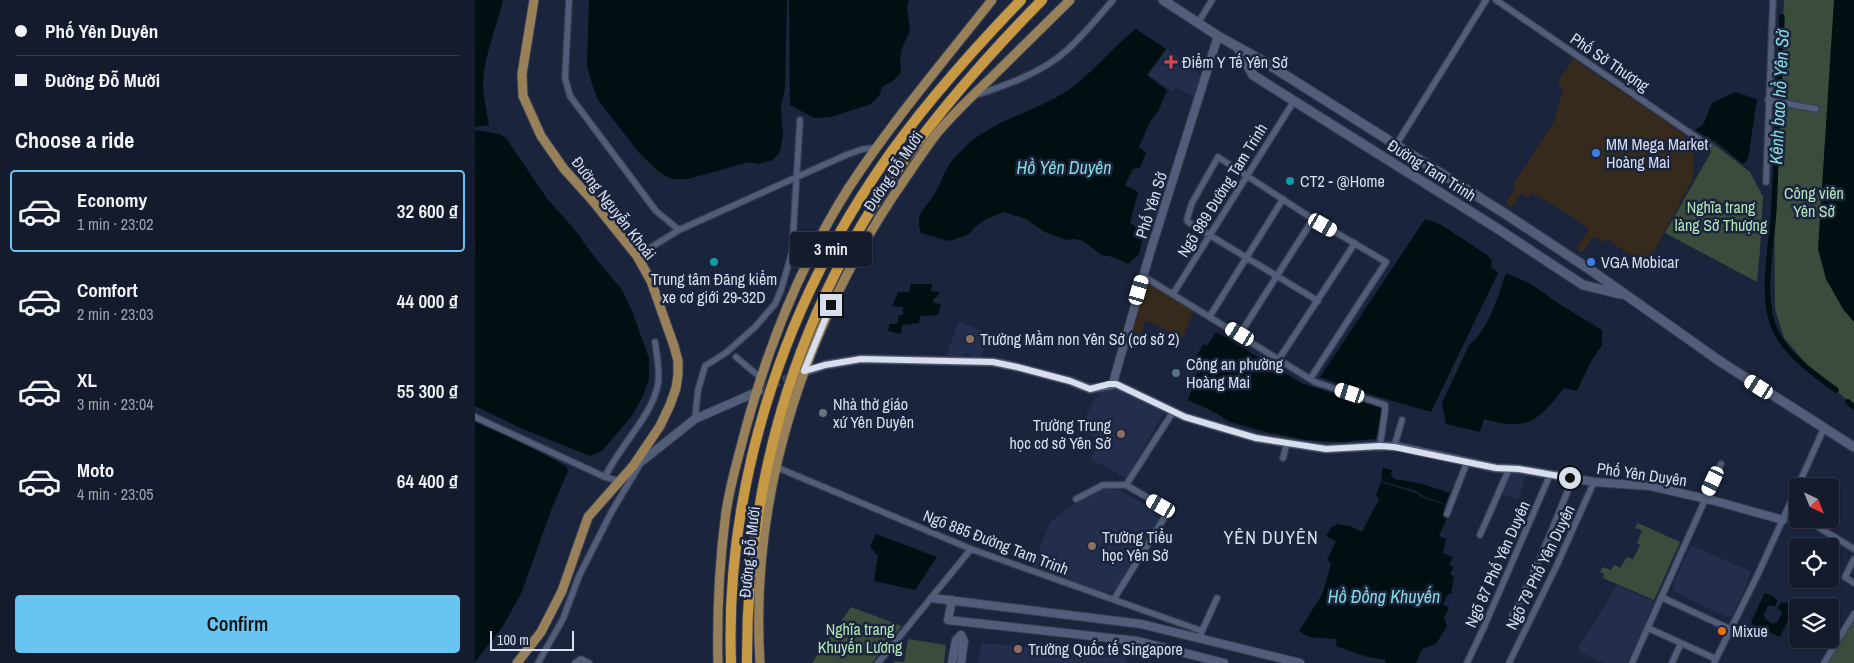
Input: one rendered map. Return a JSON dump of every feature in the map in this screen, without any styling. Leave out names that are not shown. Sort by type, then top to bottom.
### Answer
[{"type":"highway","points":[[731,663],[738,538],[751,462],[771,390],[806,300],[839,235],[871,182],[897,144],[957,69],[1021,0]]},
{"type":"highway","points":[[747,663],[749,588],[753,541],[766,465],[785,394],[821,305],[849,247],[873,206],[909,154],[969,79],[1043,0]]},
{"type":"main road","name":"Đường Nguyễn Khoái","points":[[517,663],[541,632],[562,591],[588,517],[633,466],[660,426],[676,388],[678,374],[678,362],[651,281],[637,256],[565,169],[541,136],[523,96],[521,74],[534,0]]},
{"type":"main road","name":"Đường Đỗ Mười","points":[[717,663],[720,568],[725,518],[741,448],[761,378],[786,310],[819,238],[847,191],[876,148],[992,0]]},
{"type":"main road","name":"Đường Đỗ Mười","points":[[759,663],[757,623],[760,579],[764,533],[776,467],[804,371],[831,305],[878,218],[937,133],[1070,0]]},
{"type":"main road","name":"Đường Tam Trinh","points":[[1163,0],[1218,36],[1263,61],[1574,259],[1721,362],[1854,448]]},
{"type":"main road","name":"Đường Tam Trinh","points":[[1238,48],[1253,75],[1495,227],[1583,285],[1625,295]]},
{"type":"main road","points":[[1294,101],[1303,87]]},
{"type":"street","points":[[569,0],[565,78],[571,96],[656,211],[679,230]]},
{"type":"street","points":[[972,96],[1033,73],[1055,60],[1067,50],[1113,0]]},
{"type":"street","points":[[1198,23],[1213,0]]},
{"type":"street","points":[[1396,145],[1486,0]]},
{"type":"street","name":"Phố Sở Thượng","points":[[1496,0],[1709,146]]},
{"type":"street","points":[[1766,182],[1772,101],[1773,0]]},
{"type":"street","name":"Phố Yên Sở","points":[[1113,383],[1143,276],[1218,36]]},
{"type":"street","name":"Ngõ 989 Đường Tam Trinh","points":[[1173,294],[1294,101]]},
{"type":"street","points":[[1772,101],[1816,109]]},
{"type":"street","points":[[695,419],[698,390],[705,366],[740,342],[775,304],[787,272],[792,252],[800,120]]},
{"type":"street","points":[[637,256],[679,230],[855,152],[876,148]]},
{"type":"street","points":[[1311,379],[1385,264],[1385,260],[1313,219],[1218,157],[1192,203],[1187,219],[1188,222],[1318,301]]},
{"type":"street","points":[[1210,316],[1283,199]]},
{"type":"street","points":[[1240,334],[1313,219]]},
{"type":"street","points":[[1279,359],[1355,243]]},
{"type":"street","points":[[1143,276],[1240,334],[1315,382],[1385,405],[1380,446]]},
{"type":"street","points":[[775,304],[786,310]]},
{"type":"street","points":[[605,477],[611,464],[654,398],[659,373],[655,342]]},
{"type":"street","points":[[736,357],[761,378]]},
{"type":"street","points":[[795,375],[825,365],[861,359],[993,362],[1070,381],[1090,389],[1113,383]]},
{"type":"street","name":"Phố Yên Duyên","points":[[1113,383],[1185,417],[1248,436],[1332,449],[1394,447],[1467,462],[1594,482],[1650,486],[1705,498],[1783,520]]},
{"type":"street","points":[[633,466],[642,462],[695,419],[758,391]]},
{"type":"street","points":[[1126,486],[1173,412]]},
{"type":"street","points":[[475,417],[605,477],[619,481]]},
{"type":"street","points":[[1394,447],[1402,420]]},
{"type":"street","points":[[1802,478],[1824,428]]},
{"type":"street","points":[[1283,458],[1287,443]]},
{"type":"street","points":[[538,663],[563,619],[579,576],[612,511],[642,462]]},
{"type":"street","points":[[1447,514],[1467,462]]},
{"type":"street","points":[[1632,663],[1721,464]]},
{"type":"street","name":"Ngõ 885 Đường Tam Trinh","points":[[776,467],[971,549],[1114,599],[1201,635]]},
{"type":"street","points":[[1480,536],[1509,469]]},
{"type":"street","name":"Ngõ 87 Phố Yên Duyên","points":[[1467,663],[1551,475]]},
{"type":"street","points":[[1512,618],[1541,556],[1573,478]]},
{"type":"street","name":"Ngõ 79 Phố Yên Duyên","points":[[1509,663],[1557,567],[1594,482]]},
{"type":"street","points":[[1076,499],[1103,485],[1126,486],[1169,510],[1114,599]]},
{"type":"street","points":[[1648,628],[1715,661],[1788,508]]},
{"type":"street","points":[[1820,528],[1854,549]]},
{"type":"street","points":[[878,663],[971,549]]},
{"type":"street","points":[[1854,559],[1845,577],[1854,583]]},
{"type":"street","name":"Ngõ 885 Đường Tam Trinh","points":[[932,598],[1141,624],[1201,635],[1300,663]]},
{"type":"street","points":[[1201,635],[1217,598]]},
{"type":"street","points":[[1661,598],[1730,630]]},
{"type":"street","points":[[952,600],[949,620],[1137,641],[1224,663]]},
{"type":"street","points":[[1824,663],[1854,614]]},
{"type":"street","points":[[952,663],[956,640],[961,634],[963,622]]},
{"type":"street","points":[[961,634],[965,641],[961,663]]},
{"type":"street","points":[[1672,663],[1681,643]]},
{"type":"street","points":[[575,663],[581,659],[589,663]]},
{"type":"shaded area","name":"Điểm Y Tế Yên Sở","points":[[1167,49],[1201,75],[1194,97],[1176,87],[1172,91],[1148,75]]},
{"type":"shaded area","points":[[1573,59],[1674,127],[1683,134],[1693,152],[1693,179],[1646,266],[1607,239],[1604,243],[1594,236],[1582,253],[1576,248],[1589,229],[1557,207],[1531,193],[1528,198],[1521,193],[1512,207],[1506,203],[1515,187],[1513,185],[1554,122],[1563,89],[1557,83]]},
{"type":"shaded area","points":[[1144,281],[1194,310],[1183,338],[1145,320],[1137,346],[1126,342]]},
{"type":"shaded area","name":"Trường Mầm non Yên Sở (cơ sở 2)","points":[[959,321],[990,334],[980,360],[971,360],[972,356],[965,353],[961,361],[945,360]]},
{"type":"shaded area","name":"Trường Trung học cơ sở Yên Sở","points":[[1107,387],[1119,388],[1164,413],[1126,478],[1090,459],[1100,441],[1079,427],[1102,389]]},
{"type":"shaded area","points":[[1510,471],[1527,473],[1518,500],[1502,494]]},
{"type":"shaded area","name":"Trường Tiểu học Yên Sở","points":[[1107,487],[1115,488],[1160,512],[1161,518],[1115,590],[1103,594],[1031,571],[1050,522],[1077,502]]},
{"type":"shaded area","points":[[1693,546],[1750,571],[1751,574],[1733,615],[1727,617],[1675,592],[1673,586],[1689,548]]},
{"type":"shaded area","points":[[1617,585],[1654,603],[1627,663],[1604,663],[1580,652],[1579,647]]},
{"type":"shaded area","name":"Trường Quốc tế Singapore","points":[[982,643],[1127,655],[1127,663],[978,663]]},
{"type":"green space","name":"Công viên Yên Sở","points":[[1784,0],[1854,0],[1854,405],[1817,376],[1784,338],[1775,309],[1774,199]]},
{"type":"green space","name":"Nghĩa trang làng Sở Thượng","points":[[1711,142],[1750,172],[1763,197],[1757,282],[1665,233],[1711,152],[1707,148]]},
{"type":"green space","points":[[1638,523],[1680,542],[1654,600],[1603,578],[1604,574],[1600,572],[1603,567],[1611,570],[1614,565],[1620,568],[1627,557],[1633,559],[1640,545],[1637,543],[1642,530],[1635,528]]},
{"type":"green space","name":"Nghĩa trang Khuyến Lương","points":[[851,607],[902,626],[872,663],[812,663]]},
{"type":"green space","points":[[1854,618],[1854,663],[1826,663],[1835,648],[1839,648],[1839,642]]},
{"type":"green space","points":[[908,639],[946,645],[944,663],[894,663],[894,661],[904,662]]},
{"type":"water","points":[[475,0],[503,0],[484,73],[484,94],[489,125],[475,127]]},
{"type":"water","points":[[589,0],[787,0],[785,88],[781,108],[783,134],[780,152],[773,160],[758,164],[749,162],[688,179],[672,179],[659,172],[640,154],[598,100],[587,66]]},
{"type":"water","points":[[789,0],[909,0],[907,8],[910,31],[902,48],[900,59],[901,73],[893,81],[882,87],[879,96],[871,104],[831,117],[814,118],[790,105]]},
{"type":"water","points":[[1834,0],[1854,0],[1854,322],[1843,309],[1826,279],[1818,249]]},
{"type":"water","name":"Hồ Yên Duyên","points":[[1136,29],[1166,49],[1147,75],[1167,90],[1158,112],[1151,120],[1139,147],[1146,152],[1140,168],[1133,169],[1125,185],[1138,192],[1130,223],[1144,232],[1139,254],[1128,264],[1113,257],[1102,255],[1083,241],[1075,239],[1066,240],[1045,232],[1026,219],[1004,212],[986,219],[968,235],[949,241],[921,233],[919,220],[922,211],[935,193],[951,162],[964,148],[988,130],[1067,91]]},
{"type":"water","points":[[1735,92],[1757,99],[1748,159],[1743,164],[1716,142],[1695,130],[1703,125],[1712,103]]},
{"type":"water","points":[[475,130],[500,134],[506,138],[548,200],[576,231],[622,290],[632,311],[649,358],[649,378],[643,396],[631,417],[602,451],[590,456],[518,427],[475,406]]},
{"type":"water","points":[[1425,219],[1440,224],[1487,255],[1492,261],[1491,267],[1498,273],[1431,412],[1358,391],[1320,377]]},
{"type":"water","points":[[1506,273],[1529,283],[1602,330],[1602,345],[1590,363],[1577,391],[1564,388],[1547,409],[1531,421],[1522,424],[1511,424],[1484,419],[1480,432],[1446,424],[1442,403],[1469,345],[1476,339],[1487,322]]},
{"type":"water","points":[[911,284],[932,284],[931,291],[939,292],[933,300],[934,303],[941,304],[938,315],[920,316],[919,323],[902,325],[901,334],[888,331],[890,324],[897,324],[899,315],[903,315],[903,307],[892,306],[898,292],[909,292]]},
{"type":"water","points":[[1216,332],[1303,384],[1382,408],[1376,439],[1338,442],[1306,440],[1266,432],[1230,422],[1188,400],[1199,367],[1193,364],[1203,344],[1207,346]]},
{"type":"water","points":[[475,422],[513,438],[566,466],[568,471],[552,508],[521,594],[503,626],[475,662]]},
{"type":"water","points":[[1383,468],[1392,470],[1391,475],[1394,479],[1419,483],[1450,493],[1445,504],[1423,496],[1416,491],[1381,481]]},
{"type":"water","name":"Hồ Đồng Khuyến","points":[[1381,482],[1445,505],[1444,511],[1448,516],[1439,536],[1446,539],[1443,553],[1453,557],[1449,565],[1454,567],[1450,574],[1454,576],[1451,594],[1448,594],[1443,605],[1449,607],[1444,618],[1447,626],[1436,644],[1422,649],[1416,663],[1385,663],[1385,660],[1364,656],[1336,646],[1337,639],[1309,637],[1299,631],[1323,593],[1331,563],[1327,560],[1336,541],[1326,536],[1332,526],[1334,527],[1336,524],[1350,526],[1362,532],[1379,499],[1376,495]]},
{"type":"water","points":[[876,534],[937,557],[915,590],[874,581],[878,556],[870,547]]},
{"type":"water","points":[[1765,593],[1778,600],[1775,607],[1768,606],[1763,616],[1774,624],[1775,622],[1777,623],[1782,613],[1781,610],[1777,609],[1781,602],[1789,604],[1789,618],[1780,637],[1753,625],[1751,622]]},
{"type":"waterway","name":"Kênh bao hồ Yên Sở","points":[[1782,17],[1774,208],[1768,268],[1770,312],[1773,325],[1784,345],[1809,370],[1836,390]]},
{"type":"waterway","name":"Kênh bao hồ Yên Sở","points":[[1848,402],[1854,407]]},
{"type":"tunnel","points":[[761,390],[795,375]]},
{"type":"place","name":"Điểm Y Tế Yên Sở","points":[[1171,62]]},
{"type":"place","name":"MM Mega Market Hoàng Mai","points":[[1596,153]]},
{"type":"place","name":"CT2 - @Home","points":[[1290,181]]},
{"type":"place","name":"Trung tâm Đăng kiểm xe cơ giới 29-32D","points":[[714,262]]},
{"type":"place","name":"VGA Mobicar","points":[[1591,262]]},
{"type":"place","name":"Trường Mầm non Yên Sở (cơ sở 2)","points":[[970,339]]},
{"type":"place","name":"Công an phường Hoàng Mai","points":[[1176,373]]},
{"type":"place","name":"Nhà thờ giáo xứ Yên Duyên","points":[[823,413]]},
{"type":"place","name":"Trường Trung học cơ sở Yên Sở","points":[[1121,434]]},
{"type":"place","name":"Trường Tiểu học Yên Sở","points":[[1092,546]]},
{"type":"place","name":"Mixue","points":[[1722,631]]},
{"type":"place","name":"Trường Quốc tế Singapore","points":[[1018,649]]},
{"type":"district","name":"YÊN DUYÊN","points":[[1271,537]]},
{"type":"route","points":[[831,305],[804,371],[815,367],[861,359],[993,362],[1070,381],[1090,389],[1113,383],[1185,417],[1256,438],[1326,449],[1360,446],[1394,447],[1496,468],[1519,469],[1570,478]]}]
